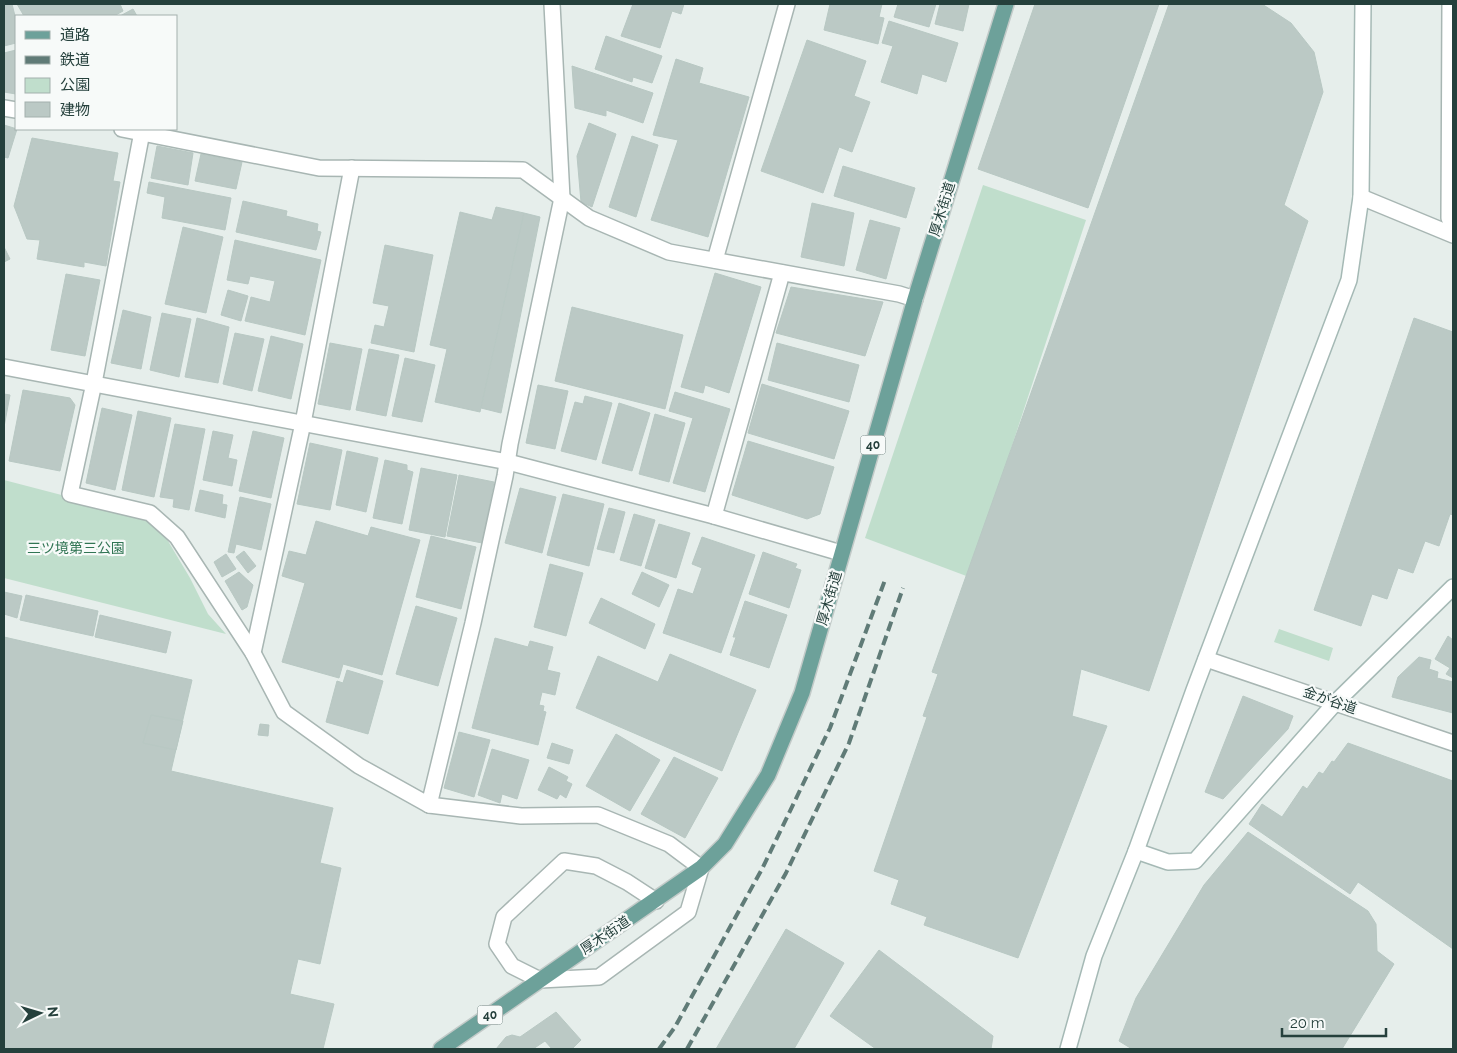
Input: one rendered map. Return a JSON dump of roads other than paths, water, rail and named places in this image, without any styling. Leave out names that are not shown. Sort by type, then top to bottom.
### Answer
[{"type":"main road","name":"厚木街道","points":[[441,1049],[701,868],[725,844],[768,775],[802,693],[915,299],[1006,4]]},
{"type":"street","points":[[429,806],[473,623],[562,198],[552,4]]},
{"type":"street","points":[[716,260],[787,4]]},
{"type":"street","points":[[1068,1049],[1094,956],[1136,851],[1206,659],[1349,280],[1361,197],[1363,4]]},
{"type":"street","points":[[1450,4],[1449,218],[1453,227]]},
{"type":"street","points":[[129,130],[318,168],[523,170],[588,218],[669,252],[899,294],[915,299]]},
{"type":"street","points":[[142,132],[94,383],[70,494],[150,513],[177,538],[253,653],[284,712],[359,766],[429,806],[521,816],[598,815],[670,844],[701,868],[688,912],[599,977],[540,980],[512,966],[498,944],[504,917],[564,861],[596,866],[627,882],[656,901]]},
{"type":"street","points":[[253,653],[302,423],[352,168]]},
{"type":"street","points":[[1361,197],[1453,235]]},
{"type":"street","points":[[714,516],[782,272]]},
{"type":"street","points":[[4,367],[508,462],[714,516],[841,553]]},
{"type":"street","points":[[1136,851],[1168,862],[1194,861],[1336,702],[1453,587]]},
{"type":"street","name":"金が谷道","points":[[1206,659],[1453,743]]},
{"type":"railway","points":[[659,1049],[675,1027],[762,869],[830,728],[885,580]]},
{"type":"railway","points":[[687,1049],[786,873],[849,743],[903,588]]},
{"type":"park label","name":"三ツ境第三公園","points":[[76,548]]}]
